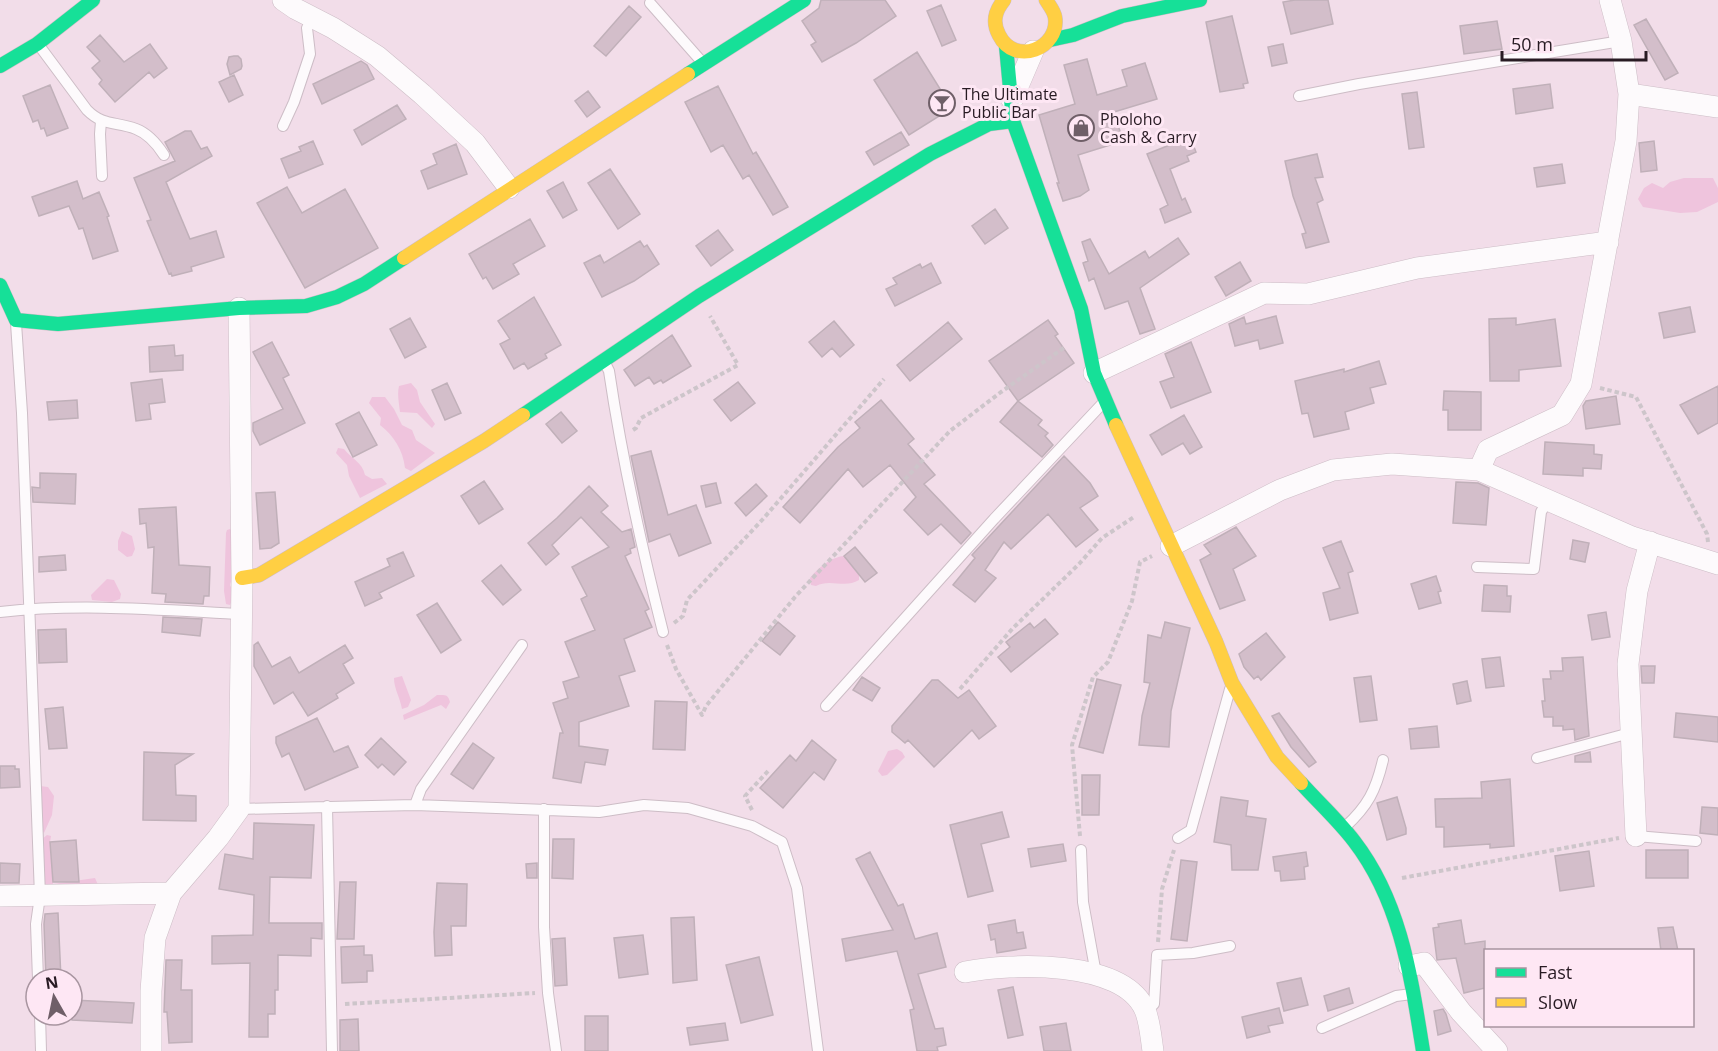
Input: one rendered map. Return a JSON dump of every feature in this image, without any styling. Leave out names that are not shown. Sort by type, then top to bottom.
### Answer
[{"type":"street","points":[[0,66],[38,44],[93,0]]},
{"type":"street","points":[[283,0],[377,56],[475,143],[509,188]]},
{"type":"street","points":[[0,285],[16,320],[58,324],[239,308],[306,306],[346,292],[364,284],[509,188],[804,0]]},
{"type":"street","points":[[987,0],[995,16],[996,32],[1006,46],[1014,51],[1042,45],[1122,16],[1200,0]]},
{"type":"street","points":[[995,16],[1004,0]]},
{"type":"street","points":[[1479,471],[1488,450],[1562,415],[1581,384],[1626,141],[1629,94],[1621,41],[1610,0]]},
{"type":"street","points":[[1048,2],[1069,8]]},
{"type":"street","points":[[1012,100],[1056,22],[1048,2]]},
{"type":"street","points":[[1088,12],[1122,16]]},
{"type":"street","points":[[1006,46],[1013,121],[1081,309],[1094,373],[1105,402],[1216,642],[1232,683],[1277,757],[1354,842],[1382,886],[1396,920],[1409,966],[1422,1051]]},
{"type":"street","points":[[1629,94],[1718,107]]},
{"type":"street","points":[[242,578],[260,575],[484,441],[699,296],[930,154],[988,124],[1013,121]]},
{"type":"street","points":[[1094,373],[1264,293],[1308,294],[1417,268],[1608,242]]},
{"type":"street","points":[[151,1051],[151,991],[155,938],[171,893],[218,838],[239,809],[242,578],[239,308]]},
{"type":"street","points":[[1171,546],[1280,490],[1333,470],[1392,464],[1479,471],[1650,542],[1714,562]]},
{"type":"street","points":[[1636,836],[1628,664],[1637,591],[1650,542]]},
{"type":"street","points":[[0,896],[171,893]]},
{"type":"street","points":[[1409,966],[1425,963],[1461,1012],[1497,1051]]},
{"type":"street","points":[[965,972],[989,967],[1026,965],[1096,974],[1129,989],[1144,1010],[1153,1051]]},
{"type":"lane","points":[[650,3],[704,65]]},
{"type":"lane","points":[[283,126],[294,102],[310,54],[307,28],[313,17]]},
{"type":"lane","points":[[1299,96],[1621,41]]},
{"type":"lane","points":[[38,44],[96,120],[136,129],[154,140],[164,155]]},
{"type":"lane","points":[[101,121],[99,134],[102,176]]},
{"type":"lane","points":[[16,320],[30,609],[40,896],[36,924],[38,967]]},
{"type":"lane","points":[[603,361],[609,371],[619,438],[638,532],[663,632]]},
{"type":"lane","points":[[826,706],[994,519],[1105,402]]},
{"type":"lane","points":[[1477,567],[1534,569],[1541,512],[1548,500]]},
{"type":"lane","points":[[0,612],[30,609],[110,608],[241,614]]},
{"type":"lane","points":[[416,805],[421,789],[522,645]]},
{"type":"lane","points":[[1178,838],[1191,830],[1232,683]]},
{"type":"lane","points":[[1537,758],[1630,734]]},
{"type":"lane","points":[[1343,829],[1361,813],[1371,796],[1383,760]]},
{"type":"lane","points":[[239,809],[416,805],[599,812],[644,805],[688,808],[752,826],[782,842],[797,888],[818,1051]]},
{"type":"lane","points":[[327,806],[332,1051]]},
{"type":"lane","points":[[544,809],[544,927],[548,993],[556,1051]]},
{"type":"lane","points":[[1636,836],[1696,841]]},
{"type":"lane","points":[[1081,850],[1083,902],[1096,974]]},
{"type":"lane","points":[[1144,1010],[1154,1004],[1157,955],[1193,953],[1230,946]]},
{"type":"lane","points":[[1322,1028],[1396,996],[1412,994]]},
{"type":"lane","points":[[40,1027],[41,1051]]},
{"type":"path","points":[[619,438],[636,428],[641,418],[738,365],[699,296]]},
{"type":"path","points":[[884,379],[763,519],[687,600],[683,616],[663,632],[676,669],[702,715],[713,697],[795,597],[950,431],[1086,332]]},
{"type":"path","points":[[1581,384],[1636,398],[1707,534],[1714,562]]},
{"type":"path","points":[[960,689],[1012,628],[1079,564],[1102,538],[1152,506]]},
{"type":"path","points":[[1081,850],[1072,745],[1093,677],[1108,662],[1132,601],[1140,562],[1171,546]]},
{"type":"path","points":[[752,826],[754,814],[746,796],[770,769]]},
{"type":"path","points":[[1382,886],[1405,876],[1636,836]]},
{"type":"path","points":[[1157,955],[1162,889],[1178,838]]},
{"type":"path","points":[[332,1005],[548,993]]},
{"type":"shaded area","points":[[1684,178],[1713,178],[1718,188],[1718,202],[1697,212],[1680,213],[1643,207],[1638,199],[1644,188],[1652,183],[1663,188],[1670,182]]},
{"type":"shaded area","points":[[411,383],[417,390],[420,402],[435,424],[432,428],[417,413],[400,412],[399,386]]},
{"type":"shaded area","points":[[372,397],[385,397],[402,425],[412,430],[416,440],[435,453],[411,471],[405,468],[397,444],[380,425],[381,418],[369,403]]},
{"type":"shaded area","points":[[338,448],[344,449],[362,467],[365,475],[372,479],[382,478],[387,484],[360,498],[349,476],[347,465],[336,453]]},
{"type":"shaded area","points":[[230,529],[234,533],[233,574],[230,585],[234,594],[230,605],[226,604],[224,591],[226,533]]},
{"type":"shaded area","points":[[122,531],[132,536],[135,549],[132,556],[127,557],[118,550],[118,541]]},
{"type":"shaded area","points":[[844,556],[859,574],[859,580],[848,584],[811,585],[810,578],[820,567]]},
{"type":"shaded area","points":[[107,579],[114,580],[121,594],[120,599],[112,602],[92,600],[91,595]]},
{"type":"shaded area","points":[[402,676],[411,700],[408,707],[402,709],[394,678]]},
{"type":"shaded area","points":[[437,695],[447,696],[450,702],[446,709],[441,705],[404,720],[403,715],[424,705]]},
{"type":"shaded area","points":[[897,749],[905,757],[887,775],[882,776],[878,771],[888,751]]},
{"type":"shaded area","points":[[40,786],[48,787],[54,796],[52,815],[44,833],[41,829]]},
{"type":"shaded area","points":[[47,835],[51,836],[53,884],[95,878],[99,887],[44,892],[41,840]]},
{"type":"building","points":[[821,0],[885,0],[896,16],[856,43],[822,62],[811,45],[816,42],[802,21],[819,8]]},
{"type":"building","points":[[1328,0],[1333,24],[1291,34],[1283,2]]},
{"type":"building","points":[[941,5],[956,40],[942,46],[927,11]]},
{"type":"building","points":[[629,6],[641,17],[606,56],[594,46]]},
{"type":"building","points":[[1232,16],[1248,83],[1243,84],[1244,88],[1220,92],[1206,22]]},
{"type":"building","points":[[1646,19],[1678,73],[1665,80],[1634,25]]},
{"type":"building","points":[[1497,21],[1502,49],[1464,54],[1460,26]]},
{"type":"building","points":[[100,35],[124,62],[150,44],[167,68],[154,78],[149,72],[115,102],[99,84],[102,80],[92,68],[100,61],[87,47]]},
{"type":"building","points":[[1283,44],[1287,63],[1272,66],[1268,47]]},
{"type":"building","points":[[917,52],[952,108],[909,135],[874,80]]},
{"type":"building","points":[[238,56],[241,59],[241,69],[230,75],[227,64],[229,57]]},
{"type":"building","points":[[1087,59],[1097,95],[1127,86],[1122,70],[1145,63],[1157,99],[1114,112],[1123,141],[1078,155],[1089,190],[1080,196],[1063,201],[1039,115],[1075,104],[1064,65]]},
{"type":"building","points":[[361,61],[367,65],[374,79],[322,104],[313,84]]},
{"type":"building","points":[[234,75],[243,95],[229,102],[219,82]]},
{"type":"building","points":[[1550,84],[1553,108],[1516,114],[1513,89]]},
{"type":"building","points":[[50,85],[68,128],[47,136],[38,120],[33,122],[23,96]]},
{"type":"building","points":[[718,86],[753,154],[756,152],[788,207],[773,215],[749,175],[743,179],[723,145],[711,152],[685,102]]},
{"type":"building","points":[[588,91],[600,107],[587,117],[575,101]]},
{"type":"building","points":[[1417,92],[1424,147],[1409,149],[1402,94]]},
{"type":"building","points":[[397,105],[406,119],[362,145],[354,130]]},
{"type":"building","points":[[185,131],[191,131],[201,149],[207,147],[212,156],[166,182],[190,239],[216,231],[224,257],[191,267],[192,271],[172,276],[171,273],[169,274],[147,221],[151,220],[134,178],[175,161],[165,142]]},
{"type":"building","points":[[901,132],[909,145],[874,165],[866,152]]},
{"type":"building","points":[[1190,137],[1196,152],[1187,156],[1189,161],[1170,169],[1182,200],[1185,198],[1191,212],[1165,223],[1160,209],[1168,205],[1147,154]]},
{"type":"building","points":[[313,141],[323,164],[289,178],[281,159],[301,151],[299,147]]},
{"type":"building","points":[[1654,141],[1657,170],[1641,172],[1639,143]]},
{"type":"building","points":[[456,144],[467,174],[428,189],[421,171],[437,164],[433,154]]},
{"type":"building","points":[[1317,154],[1323,177],[1315,178],[1323,200],[1317,203],[1329,242],[1306,248],[1302,234],[1306,233],[1293,196],[1285,161]]},
{"type":"building","points":[[1562,164],[1565,183],[1537,187],[1534,168]]},
{"type":"building","points":[[610,169],[640,214],[618,229],[588,183]]},
{"type":"building","points":[[77,181],[83,199],[99,192],[109,216],[107,217],[118,251],[93,259],[83,228],[79,229],[69,206],[39,216],[32,197]]},
{"type":"building","points":[[563,182],[577,210],[563,218],[547,191]]},
{"type":"building","points":[[287,187],[302,213],[345,189],[378,248],[305,288],[257,203]]},
{"type":"building","points":[[995,209],[1008,228],[985,244],[972,226]]},
{"type":"building","points":[[530,219],[545,246],[513,264],[519,274],[493,289],[486,277],[483,279],[469,254]]},
{"type":"building","points":[[718,230],[733,250],[711,266],[696,246]]},
{"type":"building","points":[[1178,238],[1189,254],[1140,288],[1155,329],[1140,334],[1128,301],[1105,309],[1094,278],[1089,281],[1083,263],[1088,261],[1082,242],[1090,239],[1109,274],[1145,251],[1149,258]]},
{"type":"building","points":[[640,241],[644,247],[647,245],[659,264],[634,281],[602,297],[584,263],[600,255],[604,263]]},
{"type":"building","points":[[1240,262],[1251,281],[1226,296],[1215,277]]},
{"type":"building","points":[[931,263],[941,283],[895,306],[886,289],[897,284],[893,278],[920,264],[922,268]]},
{"type":"building","points":[[534,297],[561,345],[545,354],[547,358],[528,369],[524,363],[514,369],[500,344],[510,339],[498,321]]},
{"type":"building","points":[[1690,307],[1695,332],[1664,338],[1659,313]]},
{"type":"building","points":[[1276,316],[1283,343],[1260,349],[1258,340],[1235,346],[1229,324],[1244,317],[1246,324]]},
{"type":"building","points":[[410,318],[426,347],[405,358],[390,329]]},
{"type":"building","points":[[1516,318],[1516,325],[1555,319],[1561,366],[1519,370],[1519,381],[1490,381],[1489,319]]},
{"type":"building","points":[[1048,320],[1058,334],[1055,336],[1074,363],[1018,401],[989,361]]},
{"type":"building","points":[[834,321],[854,345],[840,357],[832,348],[822,357],[809,342]]},
{"type":"building","points":[[948,322],[962,339],[910,381],[897,365]]},
{"type":"building","points":[[672,335],[691,366],[663,383],[661,380],[654,384],[649,377],[635,386],[624,370]]},
{"type":"building","points":[[272,342],[289,375],[283,378],[305,423],[260,445],[253,431],[253,423],[283,409],[253,352]]},
{"type":"building","points":[[1191,342],[1211,392],[1171,408],[1160,382],[1174,377],[1165,354]]},
{"type":"building","points":[[174,345],[175,356],[183,355],[183,370],[150,372],[149,347]]},
{"type":"building","points":[[1379,361],[1386,384],[1370,388],[1374,403],[1345,412],[1349,429],[1314,437],[1308,413],[1302,414],[1295,381],[1344,369],[1344,372]]},
{"type":"building","points":[[162,379],[165,402],[149,404],[151,419],[136,421],[131,383]]},
{"type":"building","points":[[738,382],[755,403],[731,421],[714,400]]},
{"type":"building","points":[[447,383],[461,413],[445,420],[432,390]]},
{"type":"building","points":[[1718,386],[1718,423],[1698,434],[1680,405]]},
{"type":"building","points":[[1444,391],[1481,392],[1481,430],[1448,430],[1448,410],[1443,410]]},
{"type":"building","points":[[1616,396],[1620,424],[1586,429],[1583,406],[1586,401]]},
{"type":"building","points":[[77,400],[78,418],[49,420],[47,402]]},
{"type":"building","points":[[881,400],[914,439],[908,444],[935,475],[924,484],[971,533],[961,544],[941,524],[928,535],[904,510],[916,497],[890,465],[863,487],[848,469],[800,523],[783,507],[838,447],[860,428],[855,422]]},
{"type":"building","points":[[1018,401],[1042,420],[1038,425],[1048,433],[1045,436],[1053,445],[1042,457],[1000,422]]},
{"type":"building","points":[[359,412],[377,445],[353,457],[336,424]]},
{"type":"building","points":[[561,412],[577,431],[562,443],[546,424]]},
{"type":"building","points":[[1184,415],[1202,447],[1190,454],[1183,443],[1162,455],[1150,435]]},
{"type":"building","points":[[1545,442],[1594,445],[1594,454],[1602,455],[1601,469],[1583,468],[1583,476],[1543,474]]},
{"type":"building","points":[[651,451],[668,515],[696,505],[711,543],[679,556],[670,534],[649,542],[631,456]]},
{"type":"building","points":[[1064,456],[1090,483],[1098,496],[1080,508],[1098,530],[1076,547],[1048,514],[1011,549],[1004,542],[985,570],[996,578],[975,602],[953,585],[975,558],[972,555]]},
{"type":"building","points":[[40,473],[76,474],[75,504],[33,502],[32,487],[40,488]]},
{"type":"building","points":[[484,481],[503,509],[479,524],[461,496]]},
{"type":"building","points":[[1456,482],[1478,483],[1489,488],[1486,525],[1453,523]]},
{"type":"building","points":[[716,483],[721,503],[706,507],[701,486]]},
{"type":"building","points":[[756,484],[767,496],[746,516],[735,503]]},
{"type":"building","points":[[589,486],[608,506],[601,512],[622,532],[631,529],[635,547],[630,549],[631,553],[625,556],[649,609],[645,611],[652,627],[624,639],[635,671],[619,676],[629,706],[579,722],[579,746],[608,750],[605,765],[585,762],[581,783],[553,778],[560,733],[563,733],[553,703],[568,698],[563,682],[579,677],[565,642],[595,630],[581,599],[587,596],[572,567],[609,547],[581,517],[552,545],[559,554],[546,565],[528,543]]},
{"type":"building","points":[[275,492],[279,543],[271,548],[260,549],[256,493]]},
{"type":"building","points":[[176,507],[179,565],[210,567],[209,596],[204,596],[203,604],[165,602],[166,594],[152,593],[154,547],[148,548],[146,523],[140,524],[139,509]]},
{"type":"building","points":[[1236,527],[1256,556],[1233,569],[1245,600],[1220,609],[1200,560],[1211,554],[1204,545]]},
{"type":"building","points":[[1573,540],[1589,543],[1585,562],[1570,559]]},
{"type":"building","points":[[1341,541],[1353,571],[1348,573],[1358,613],[1330,620],[1323,593],[1340,588],[1323,548]]},
{"type":"building","points":[[855,547],[877,573],[865,582],[844,556]]},
{"type":"building","points":[[403,552],[414,576],[379,593],[382,598],[365,606],[355,582],[390,566],[387,559]]},
{"type":"building","points":[[65,555],[66,570],[39,572],[39,557]]},
{"type":"building","points":[[501,565],[521,590],[503,605],[482,581]]},
{"type":"building","points":[[1436,576],[1441,591],[1438,592],[1441,603],[1419,609],[1411,584]]},
{"type":"building","points":[[1484,585],[1507,586],[1507,596],[1511,596],[1510,612],[1482,611]]},
{"type":"building","points":[[437,603],[461,640],[441,653],[417,615]]},
{"type":"building","points":[[1606,612],[1610,637],[1592,640],[1588,615]]},
{"type":"building","points":[[163,617],[202,619],[200,636],[162,632]]},
{"type":"building","points":[[1045,619],[1058,634],[1011,672],[998,657],[1010,647],[1006,642],[1030,623],[1034,628]]},
{"type":"building","points":[[778,622],[795,636],[780,655],[762,641]]},
{"type":"building","points":[[1165,622],[1190,628],[1171,711],[1169,747],[1139,745],[1142,716],[1150,683],[1144,682],[1148,635],[1161,638]]},
{"type":"building","points":[[66,629],[67,662],[39,663],[38,630]]},
{"type":"building","points":[[1266,633],[1285,657],[1261,680],[1258,676],[1254,679],[1244,667],[1239,654]]},
{"type":"building","points":[[258,642],[272,667],[290,657],[299,673],[345,645],[353,658],[343,664],[354,683],[336,694],[338,698],[308,716],[293,692],[274,704],[254,666],[254,645]]},
{"type":"building","points":[[1500,657],[1504,686],[1486,688],[1482,659]]},
{"type":"building","points":[[1583,657],[1589,736],[1575,740],[1574,729],[1563,730],[1563,726],[1553,726],[1553,717],[1544,717],[1543,679],[1551,679],[1550,671],[1563,671],[1562,658]]},
{"type":"building","points":[[1641,666],[1655,666],[1654,683],[1642,683]]},
{"type":"building","points":[[1371,676],[1377,720],[1360,722],[1354,678]]},
{"type":"building","points":[[862,677],[880,688],[872,701],[853,690]]},
{"type":"building","points":[[1097,679],[1121,685],[1103,753],[1079,747]]},
{"type":"building","points":[[932,680],[938,680],[958,698],[969,690],[996,726],[979,739],[972,730],[934,767],[908,740],[905,743],[892,732],[892,726]]},
{"type":"building","points":[[1467,681],[1471,701],[1457,704],[1453,684]]},
{"type":"building","points":[[655,701],[687,702],[685,750],[653,749]]},
{"type":"building","points":[[63,707],[67,748],[49,749],[45,709]]},
{"type":"building","points":[[1279,713],[1316,762],[1309,767],[1291,747],[1272,716]]},
{"type":"building","points":[[1676,713],[1718,717],[1718,742],[1674,737]]},
{"type":"building","points":[[317,718],[334,752],[348,746],[358,767],[305,790],[289,753],[282,757],[276,737]]},
{"type":"building","points":[[1437,726],[1439,747],[1411,749],[1409,729]]},
{"type":"building","points":[[381,738],[406,762],[394,775],[382,764],[378,768],[365,755]]},
{"type":"building","points":[[812,740],[836,760],[824,780],[814,772],[783,808],[760,788],[790,755],[796,761]]},
{"type":"building","points":[[473,743],[494,758],[473,789],[451,774]]},
{"type":"building","points":[[144,752],[193,754],[175,765],[176,795],[196,796],[196,821],[143,820]]},
{"type":"building","points":[[1590,752],[1591,762],[1575,762],[1575,756]]},
{"type":"building","points":[[0,766],[15,766],[15,769],[19,769],[20,787],[0,788]]},
{"type":"building","points":[[1082,775],[1100,775],[1099,815],[1082,815]]},
{"type":"building","points":[[1510,779],[1514,846],[1490,848],[1490,844],[1444,847],[1444,827],[1436,827],[1435,799],[1482,798],[1481,782]]},
{"type":"building","points":[[1221,797],[1248,801],[1246,816],[1266,819],[1258,870],[1232,870],[1231,845],[1214,842]]},
{"type":"building","points":[[1397,797],[1406,834],[1387,840],[1377,803]]},
{"type":"building","points":[[1702,807],[1718,808],[1718,835],[1700,833]]},
{"type":"building","points":[[1002,812],[1009,837],[981,844],[993,891],[968,897],[950,825]]},
{"type":"building","points":[[254,823],[314,825],[311,878],[270,877],[269,923],[322,923],[322,939],[311,938],[311,956],[278,955],[278,990],[275,990],[275,1014],[268,1014],[268,1037],[249,1037],[250,963],[212,964],[212,936],[253,935],[254,895],[219,889],[225,854],[253,859]]},
{"type":"building","points":[[553,839],[574,839],[573,879],[552,878]]},
{"type":"building","points":[[76,840],[79,882],[53,882],[50,842]]},
{"type":"building","points":[[1063,844],[1066,861],[1031,867],[1028,849]]},
{"type":"building","points":[[1646,850],[1688,850],[1688,878],[1646,878]]},
{"type":"building","points":[[1589,851],[1594,886],[1560,891],[1555,856]]},
{"type":"building","points":[[870,852],[898,906],[903,904],[915,939],[937,933],[946,967],[918,974],[935,1029],[943,1028],[946,1045],[937,1047],[938,1051],[917,1051],[910,1010],[914,1009],[897,951],[846,961],[842,939],[893,930],[856,859]]},
{"type":"building","points":[[1306,852],[1308,866],[1304,867],[1305,879],[1281,881],[1280,871],[1275,871],[1273,857]]},
{"type":"building","points":[[1181,860],[1197,862],[1187,941],[1171,939]]},
{"type":"building","points":[[0,863],[20,864],[19,883],[0,883]]},
{"type":"building","points":[[537,863],[537,878],[527,878],[526,864]]},
{"type":"building","points":[[340,882],[356,882],[354,939],[337,939]]},
{"type":"building","points":[[437,883],[467,884],[466,926],[451,926],[452,955],[435,956]]},
{"type":"building","points":[[58,913],[60,967],[46,967],[45,914]]},
{"type":"building","points":[[694,917],[697,980],[673,983],[671,918]]},
{"type":"building","points":[[1015,920],[1017,933],[1023,932],[1026,948],[997,953],[995,939],[991,940],[988,925]]},
{"type":"building","points":[[1461,920],[1465,944],[1485,941],[1484,988],[1464,993],[1456,958],[1437,960],[1433,928],[1439,927],[1438,924]]},
{"type":"building","points":[[1673,927],[1678,949],[1661,949],[1658,928]]},
{"type":"building","points":[[643,935],[648,974],[619,978],[614,938]]},
{"type":"building","points":[[565,938],[567,985],[555,986],[552,939]]},
{"type":"building","points":[[364,946],[364,955],[372,955],[373,971],[367,971],[367,982],[342,983],[341,947]]},
{"type":"building","points":[[759,957],[773,1015],[741,1023],[726,965]]},
{"type":"building","points":[[166,960],[182,960],[181,990],[192,990],[192,1042],[169,1043],[167,1012],[164,1012]]},
{"type":"building","points":[[1301,978],[1308,1005],[1284,1011],[1277,983]]},
{"type":"building","points":[[1013,987],[1023,1035],[1008,1038],[998,990]]},
{"type":"building","points":[[1349,988],[1353,1003],[1328,1011],[1324,996]]},
{"type":"building","points":[[84,1001],[134,1003],[132,1023],[84,1021]]},
{"type":"building","points":[[1279,1008],[1283,1023],[1268,1026],[1270,1032],[1247,1038],[1242,1017]]},
{"type":"building","points":[[1443,1009],[1451,1031],[1438,1035],[1434,1011]]},
{"type":"building","points":[[585,1016],[608,1016],[608,1051],[585,1051]]},
{"type":"building","points":[[358,1019],[359,1051],[340,1051],[340,1020]]},
{"type":"building","points":[[725,1023],[728,1040],[690,1045],[687,1028]]},
{"type":"building","points":[[1066,1023],[1071,1051],[1044,1051],[1040,1027]]},
{"type":"traffic: fast","points":[[0,66],[37,44],[93,0]]},
{"type":"traffic: fast","points":[[688,74],[804,0]]},
{"type":"traffic: fast","points":[[1050,40],[1073,35],[1122,16],[1200,0]]},
{"type":"traffic: fast","points":[[1006,46],[1013,121],[1081,309],[1094,373],[1116,425]]},
{"type":"traffic: fast","points":[[523,415],[699,296],[930,154],[989,124],[1013,121]]},
{"type":"traffic: fast","points":[[0,285],[16,320],[58,324],[239,308],[306,306],[337,297],[364,284],[404,258]]},
{"type":"traffic: fast","points":[[1301,783],[1354,841],[1383,889],[1402,941],[1423,1051]]},
{"type":"traffic: slow","points":[[1004,0],[998,8],[996,17],[999,35],[1006,45],[1025,52],[1044,45],[1055,28],[1053,10],[1046,0]]},
{"type":"traffic: slow","points":[[404,258],[688,74]]},
{"type":"traffic: slow","points":[[242,578],[259,575],[484,441],[523,415]]},
{"type":"traffic: slow","points":[[1116,425],[1216,642],[1232,683],[1277,757],[1301,783]]},
{"type":"place","name":"The Ultimate Public Bar","points":[[942,103]]},
{"type":"place","name":"Pholoho Cash & Carry","points":[[1081,128]]}]
